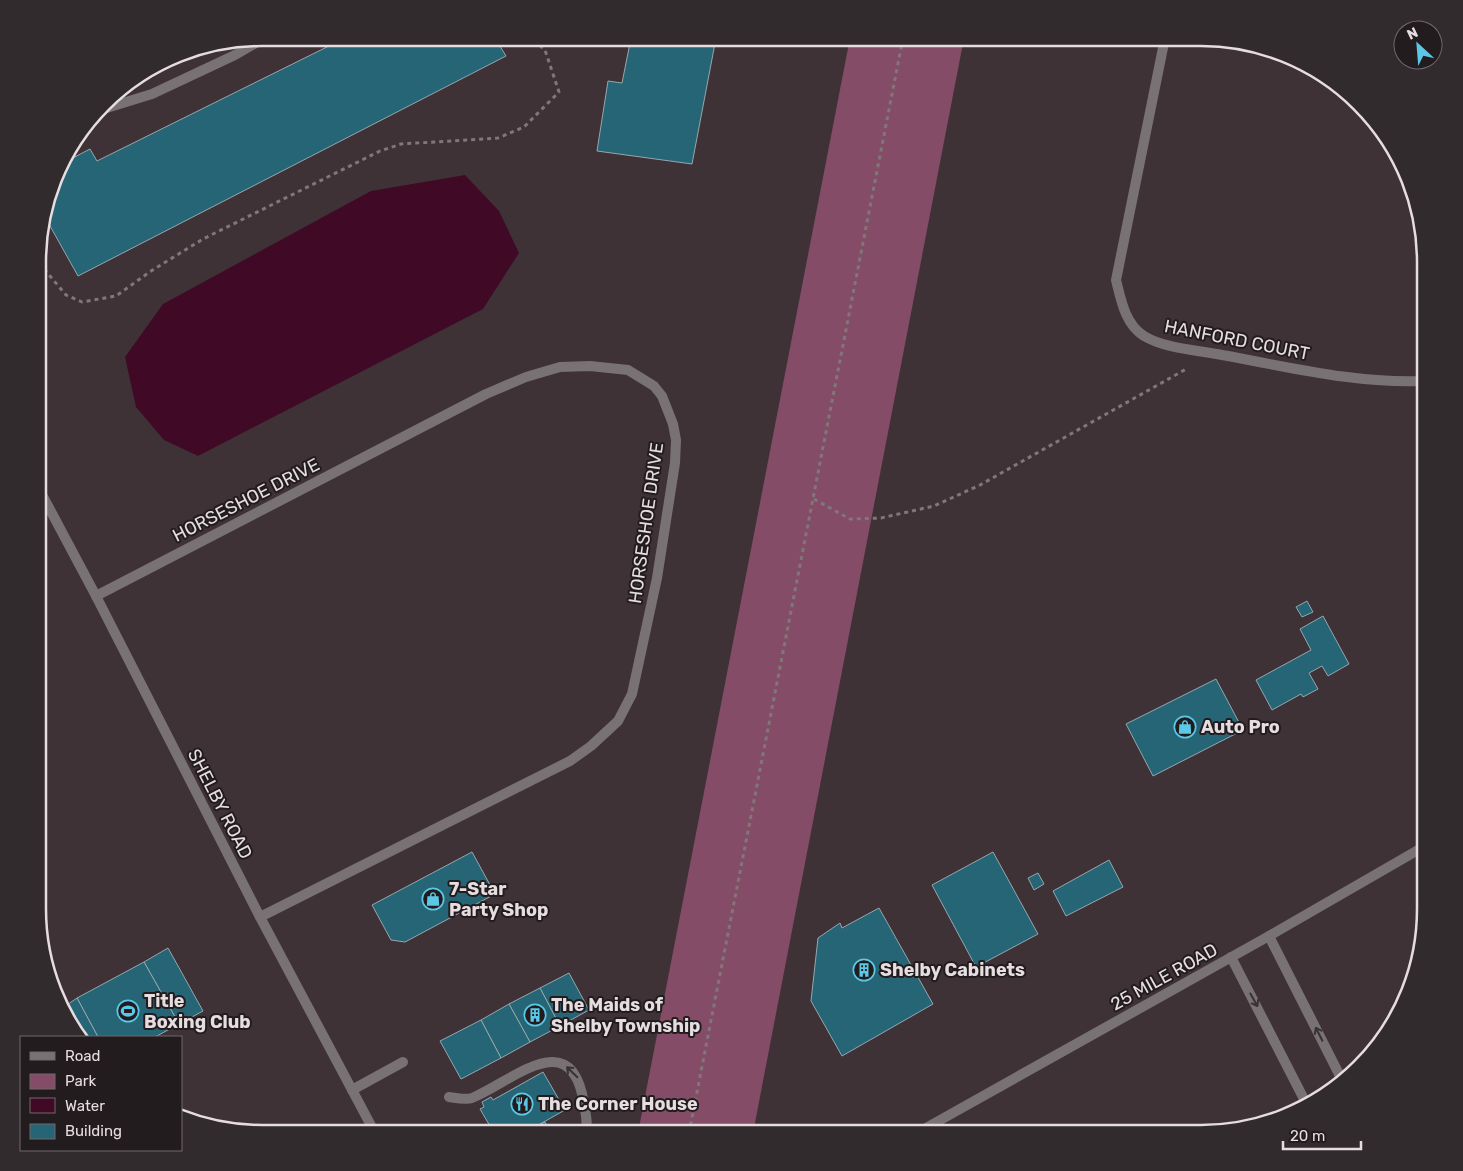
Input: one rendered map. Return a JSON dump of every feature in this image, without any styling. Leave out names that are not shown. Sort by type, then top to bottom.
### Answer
[{"type":"street","name":"HANFORD COURT","points":[[1163,46],[1116,280],[1123,308],[1133,325],[1144,336],[1162,343],[1208,352],[1348,378],[1394,382],[1417,381]]},
{"type":"street","points":[[112,106],[152,94],[249,47]]},
{"type":"street","name":"HORSESHOE DRIVE","points":[[96,596],[486,394],[526,377],[560,367],[590,366],[628,370],[654,386],[662,396],[673,424],[676,440],[675,463],[657,578],[632,694],[618,721],[591,746],[549,772],[260,917]]},
{"type":"street","name":"SHELBY ROAD","points":[[46,502],[260,917],[371,1125]]},
{"type":"street","name":"25 MILE ROAD","points":[[931,1125],[1269,936],[1417,851]]},
{"type":"street","points":[[1269,936],[1339,1074]]},
{"type":"street","points":[[1231,957],[1304,1099]]},
{"type":"street","points":[[352,1090],[403,1062]]},
{"type":"street","points":[[450,1098],[470,1099],[539,1064],[552,1062],[563,1064],[572,1069],[581,1084],[586,1125]]},
{"type":"path","points":[[46,272],[66,295],[82,302],[116,296],[203,239],[380,151],[401,144],[498,138],[524,127],[559,92],[545,50],[540,46]]},
{"type":"path","points":[[691,1125],[901,46]]},
{"type":"path","points":[[814,499],[850,519],[881,518],[934,506],[989,480],[1196,363],[1208,352]]},
{"type":"green space","points":[[848,46],[962,46],[755,1125],[640,1125]]},
{"type":"water","points":[[465,175],[499,211],[519,253],[483,309],[198,456],[164,440],[136,407],[125,357],[163,304],[371,191]]},
{"type":"building","points":[[329,46],[500,46],[506,56],[78,276],[49,225],[50,220],[63,179],[73,158],[90,149],[97,161]]},
{"type":"building","points":[[629,46],[714,46],[692,164],[597,151],[608,81],[622,83]]},
{"type":"building","points":[[1307,601],[1313,612],[1302,617],[1296,607]]},
{"type":"building","points":[[1323,616],[1349,664],[1328,676],[1322,666],[1309,673],[1318,689],[1303,697],[1301,694],[1272,710],[1256,680],[1311,650],[1300,629]]},
{"type":"building","name":"Auto Pro","points":[[1216,679],[1243,730],[1153,776],[1126,724]]},
{"type":"building","name":"7-Star Party Shop","points":[[472,852],[495,894],[405,942],[391,940],[372,905]]},
{"type":"building","name":"Shelby Cabinets","points":[[993,852],[1038,934],[976,967],[932,885]]},
{"type":"building","points":[[1109,860],[1123,887],[1066,916],[1053,891]]},
{"type":"building","points":[[1038,873],[1044,884],[1034,890],[1028,878]]},
{"type":"building","name":"Shelby Cabinets","points":[[879,908],[933,1004],[842,1056],[811,1001],[818,938],[840,923],[842,928]]},
{"type":"building","points":[[168,948],[203,1011],[179,1024],[144,962]]},
{"type":"building","name":"Title Boxing Club","points":[[144,962],[179,1024],[157,1036],[97,1036],[77,998]]},
{"type":"building","points":[[569,973],[589,1010],[560,1026],[540,988]]},
{"type":"building","name":"The Maids of Shelby Township","points":[[540,988],[560,1026],[530,1042],[509,1004]]},
{"type":"building","points":[[77,998],[97,1036],[88,1036],[68,1004]]},
{"type":"building","points":[[509,1004],[530,1042],[501,1058],[481,1020]]},
{"type":"building","points":[[481,1020],[501,1058],[461,1079],[440,1041]]},
{"type":"building","name":"The Corner House","points":[[543,1072],[565,1110],[538,1125],[489,1125],[480,1109],[484,1107],[482,1102],[491,1097],[493,1100]]},
{"type":"place","name":"Auto Pro","points":[[1185,727]]},
{"type":"place","name":"7-Star Party Shop","points":[[433,899]]},
{"type":"place","name":"Shelby Cabinets","points":[[864,970]]},
{"type":"place","name":"Title Boxing Club","points":[[128,1011]]},
{"type":"place","name":"The Maids of Shelby Township","points":[[535,1015]]},
{"type":"place","name":"The Corner House","points":[[522,1104]]}]
